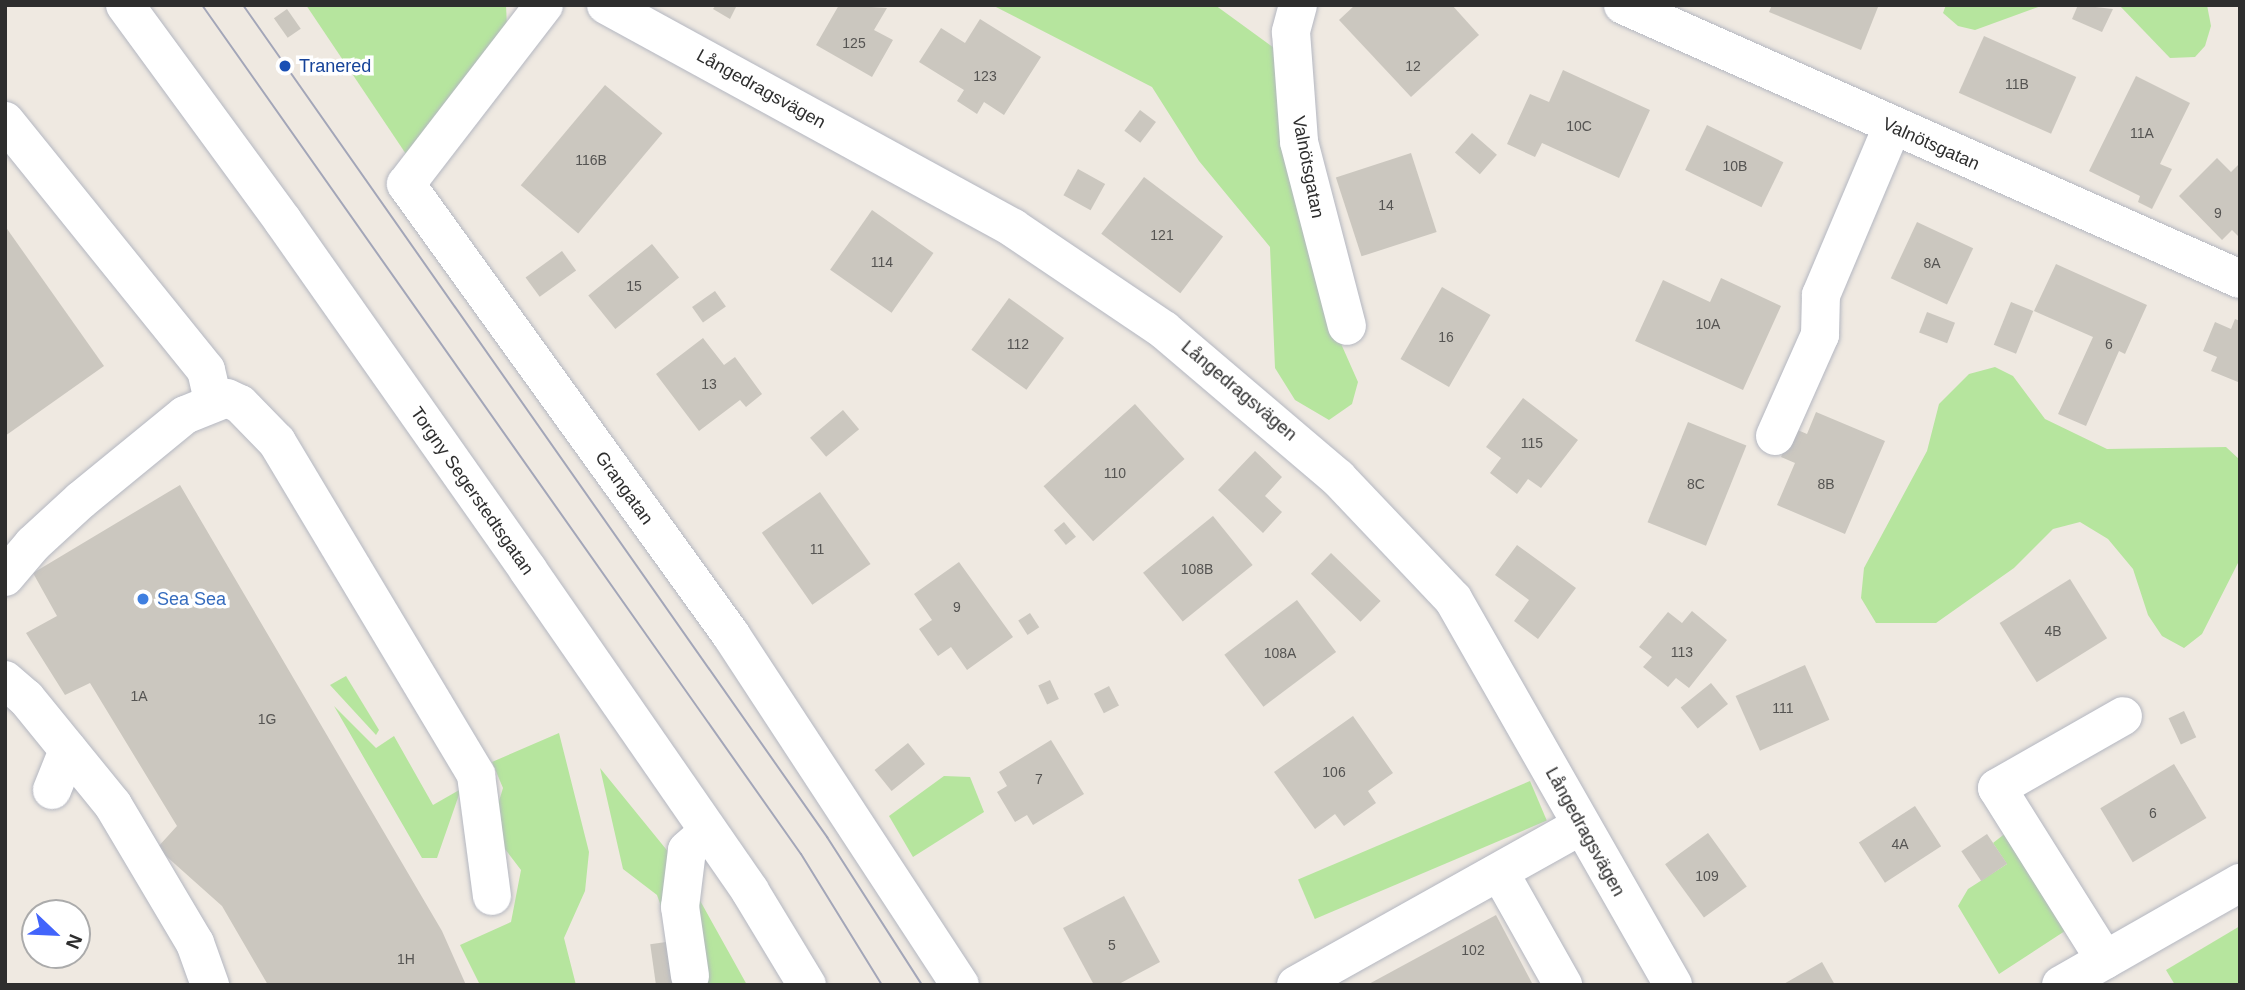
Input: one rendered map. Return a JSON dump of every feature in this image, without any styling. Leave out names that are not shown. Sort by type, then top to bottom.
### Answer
[{"type":"street","name":"Torgny Segerstedtsgatan","points":[[125,5],[284,221],[708,832],[807,985]]},
{"type":"street","name":"Grangatan","points":[[544,5],[406,184],[731,635],[960,985]]},
{"type":"street","name":"Långedragsvägen","points":[[606,5],[1013,228],[1164,330],[1279,424],[1338,478],[1453,599],[1580,827],[1673,985]]},
{"type":"street","name":"Valnötsgatan","points":[[1298,5],[1291,32],[1299,142],[1347,326]]},
{"type":"street","name":"Valnötsgatan","points":[[1623,5],[1892,127],[2240,279]]},
{"type":"street","points":[[5,121],[206,370],[213,401]]},
{"type":"street","points":[[1775,436],[1820,335],[1821,295],[1892,127]]},
{"type":"street","points":[[5,578],[33,544],[81,500],[185,415],[213,401],[228,398],[240,404],[277,442],[476,775],[492,896]]},
{"type":"street","points":[[5,680],[26,698],[113,805],[195,943],[210,985]]},
{"type":"street","points":[[2105,960],[1997,788],[2123,716]]},
{"type":"street","points":[[52,790],[68,750]]},
{"type":"street","points":[[1296,985],[1580,827]]},
{"type":"street","points":[[690,976],[681,895],[687,850],[708,832]]},
{"type":"street","points":[[1500,873],[1563,985]]},
{"type":"street","points":[[2061,985],[2240,883]]},
{"type":"green space","points":[[306,5],[506,5],[507,27],[412,163]]},
{"type":"green space","points":[[992,5],[1215,5],[1285,56],[1323,303],[1358,382],[1352,404],[1329,420],[1295,400],[1275,368],[1270,247],[1199,161],[1152,87]]},
{"type":"green space","points":[[1946,5],[2044,5],[1975,30],[1958,26],[1943,13]]},
{"type":"green space","points":[[2119,5],[2207,5],[2211,26],[2205,46],[2195,57],[2170,58]]},
{"type":"green space","points":[[1995,367],[2013,376],[2045,419],[2107,449],[2226,447],[2240,460],[2240,559],[2202,634],[2184,648],[2162,636],[2148,615],[2133,569],[2108,539],[2080,522],[2053,529],[2014,568],[1936,623],[1876,623],[1861,598],[1864,568],[1927,451],[1939,404],[1969,374]]},
{"type":"green space","points":[[346,676],[379,730],[376,735],[330,685]]},
{"type":"green space","points":[[334,706],[376,748],[394,736],[433,805],[461,789],[437,858],[422,858]]},
{"type":"green space","points":[[559,733],[589,852],[585,891],[564,938],[576,985],[480,985],[460,945],[511,922],[521,870],[505,849],[495,814],[503,788],[492,762]]},
{"type":"green space","points":[[600,768],[683,870],[747,985],[682,985],[673,940],[657,895],[623,869]]},
{"type":"green space","points":[[944,776],[970,777],[984,812],[913,857],[889,816]]},
{"type":"green space","points":[[1530,781],[1547,821],[1315,919],[1298,879]]},
{"type":"green space","points":[[2007,832],[2068,929],[1999,974],[1958,906],[1968,889],[2007,864],[1993,843]]},
{"type":"green space","points":[[2240,926],[2240,985],[2175,985],[2166,970]]},
{"type":"building","points":[[716,5],[737,5],[730,19],[713,9]]},
{"type":"building","points":[[839,5],[887,8],[874,30],[893,40],[872,77],[816,45]]},
{"type":"building","points":[[1355,5],[1452,5],[1479,35],[1411,97],[1339,20]]},
{"type":"building","points":[[1772,5],[1878,7],[1861,50],[1769,12]]},
{"type":"building","points":[[2078,5],[2113,9],[2102,32],[2072,19]]},
{"type":"building","points":[[287,9],[301,29],[288,38],[274,18]]},
{"type":"building","points":[[980,19],[1041,57],[1004,115],[984,102],[977,114],[957,101],[964,90],[919,62],[941,28],[965,43]]},
{"type":"building","points":[[1984,36],[2076,77],[2051,134],[1959,93]]},
{"type":"building","points":[[1563,70],[1650,110],[1619,178],[1542,143],[1535,157],[1507,144],[1530,94],[1549,102]]},
{"type":"building","points":[[2136,76],[2190,103],[2160,164],[2172,169],[2152,209],[2138,202],[2140,196],[2089,171]]},
{"type":"building","points":[[605,85],[662,133],[578,234],[521,185]]},
{"type":"building","points":[[1140,110],[1156,122],[1140,143],[1124,131]]},
{"type":"building","points":[[1707,125],[1783,162],[1761,207],[1685,170]]},
{"type":"building","points":[[1472,133],[1497,155],[1480,174],[1455,153]]},
{"type":"building","points":[[1411,153],[1437,232],[1362,256],[1336,177]]},
{"type":"building","points":[[2217,158],[2231,172],[2240,163],[2240,238],[2232,230],[2222,240],[2179,196]]},
{"type":"building","points":[[1078,169],[1105,184],[1091,210],[1063,195]]},
{"type":"building","points":[[1144,177],[1223,237],[1180,293],[1101,234]]},
{"type":"building","points":[[872,210],[933,253],[892,313],[830,270]]},
{"type":"building","points":[[1917,222],[1973,248],[1947,304],[1891,278]]},
{"type":"building","points":[[5,226],[104,366],[5,436]]},
{"type":"building","points":[[652,244],[679,277],[615,329],[588,296]]},
{"type":"building","points":[[562,251],[576,270],[540,297],[526,277]]},
{"type":"building","points":[[2056,264],[2147,305],[2125,354],[2119,351],[2086,426],[2058,414],[2093,337],[2034,311]]},
{"type":"building","points":[[1721,278],[1781,306],[1743,390],[1635,341],[1663,280],[1710,302]]},
{"type":"building","points":[[1442,287],[1490,315],[1449,387],[1400,359]]},
{"type":"building","points":[[715,291],[726,307],[703,323],[692,307]]},
{"type":"building","points":[[1009,298],[1064,338],[1026,390],[971,350]]},
{"type":"building","points":[[2011,302],[2033,311],[2016,354],[1994,345]]},
{"type":"building","points":[[1927,312],[1955,323],[1947,343],[1919,333]]},
{"type":"building","points":[[2235,319],[2240,321],[2238,382],[2211,371],[2217,357],[2203,351],[2215,322],[2231,329]]},
{"type":"building","points":[[703,338],[724,365],[735,357],[762,394],[746,407],[740,400],[699,431],[656,374]]},
{"type":"building","points":[[1523,398],[1578,440],[1541,488],[1528,479],[1517,494],[1490,473],[1501,458],[1486,447]]},
{"type":"building","points":[[1135,404],[1185,459],[1093,541],[1044,486]]},
{"type":"building","points":[[843,410],[859,429],[826,457],[810,438]]},
{"type":"building","points":[[1816,412],[1885,441],[1845,534],[1777,505],[1795,463],[1781,457],[1793,428],[1807,434]]},
{"type":"building","points":[[1688,422],[1746,446],[1706,546],[1648,522]]},
{"type":"building","points":[[1255,451],[1282,477],[1265,496],[1282,512],[1263,533],[1218,490]]},
{"type":"building","points":[[180,485],[442,931],[466,985],[268,985],[222,906],[157,848],[177,826],[90,683],[65,695],[26,633],[57,616],[33,573]]},
{"type":"building","points":[[820,492],[870,564],[812,605],[762,533]]},
{"type":"building","points":[[1213,516],[1253,565],[1183,622],[1143,573]]},
{"type":"building","points":[[1064,522],[1076,537],[1066,545],[1054,530]]},
{"type":"building","points":[[1517,545],[1576,588],[1538,639],[1514,621],[1529,600],[1495,575]]},
{"type":"building","points":[[1331,553],[1381,601],[1360,622],[1311,574]]},
{"type":"building","points":[[959,562],[1013,637],[967,670],[951,647],[938,656],[919,629],[932,620],[914,594]]},
{"type":"building","points":[[2070,579],[2107,638],[2037,682],[2000,623]]},
{"type":"building","points":[[1297,600],[1336,652],[1263,707],[1224,655]]},
{"type":"building","points":[[1692,611],[1727,640],[1689,688],[1676,678],[1668,687],[1643,667],[1652,657],[1639,647],[1668,612],[1682,623]]},
{"type":"building","points":[[1030,613],[1039,627],[1028,635],[1018,621]]},
{"type":"building","points":[[1805,665],[1829,720],[1760,751],[1736,696]]},
{"type":"building","points":[[1050,680],[1059,699],[1047,705],[1038,685]]},
{"type":"building","points":[[1711,683],[1728,704],[1698,729],[1681,708]]},
{"type":"building","points":[[1109,686],[1119,706],[1104,713],[1094,694]]},
{"type":"building","points":[[2184,711],[2196,737],[2181,744],[2169,718]]},
{"type":"building","points":[[1353,716],[1393,773],[1368,791],[1376,803],[1344,826],[1335,814],[1315,829],[1274,772]]},
{"type":"building","points":[[1051,740],[1084,794],[1033,825],[1027,815],[1015,822],[997,792],[1007,786],[999,772]]},
{"type":"building","points":[[908,743],[925,764],[892,791],[875,770]]},
{"type":"building","points":[[2174,764],[2206,818],[2133,862],[2100,808]]},
{"type":"building","points":[[1915,806],[1941,846],[1885,883],[1859,842]]},
{"type":"building","points":[[1708,833],[1747,886],[1704,918],[1665,864]]},
{"type":"building","points":[[1987,834],[2007,864],[1981,881],[1961,851]]},
{"type":"building","points":[[1124,896],[1160,962],[1117,985],[1094,985],[1063,928]]},
{"type":"building","points":[[1496,915],[1533,985],[1367,985]]},
{"type":"building","points":[[673,941],[679,984],[656,985],[650,944]]},
{"type":"building","points":[[1822,962],[1835,985],[1782,985]]},
{"type":"tram line","points":[[202,5],[801,854],[882,985]]},
{"type":"tram line","points":[[243,5],[827,837],[922,985]]},
{"type":"place","name":"Tranered","points":[[285,66]]},
{"type":"place","name":"Sea Sea","points":[[143,599]]}]
